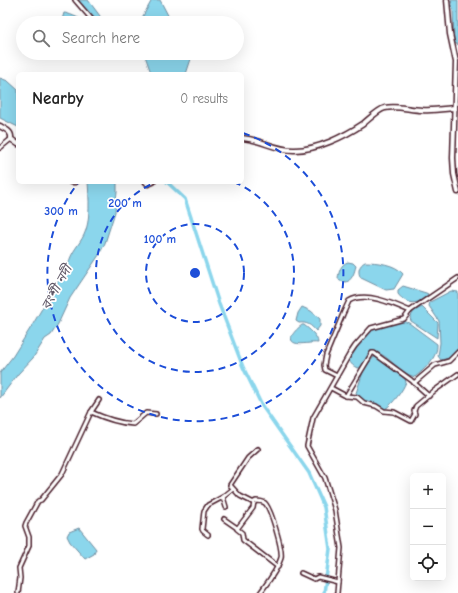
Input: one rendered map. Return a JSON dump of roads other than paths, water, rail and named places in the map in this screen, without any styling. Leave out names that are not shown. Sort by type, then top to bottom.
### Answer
[{"type":"street","points":[[75,0],[89,16]]},
{"type":"street","points":[[447,0],[450,34],[456,62],[453,167],[458,192]]},
{"type":"street","points":[[244,138],[254,139],[282,149],[295,150],[311,148],[348,133],[384,108],[422,110],[455,108]]},
{"type":"street","points":[[0,126],[9,131],[11,136],[10,139],[0,148]]},
{"type":"street","points":[[10,139],[16,143]]},
{"type":"street","points":[[337,593],[341,548],[335,510],[325,478],[307,446],[311,423],[355,346],[372,328],[404,319],[410,311],[458,278]]},
{"type":"street","points":[[337,376],[325,370],[324,365],[331,341],[350,301],[364,297],[391,302],[410,311]]},
{"type":"street","points":[[414,383],[435,365],[449,361],[458,352]]},
{"type":"street","points":[[346,396],[372,353],[414,383],[428,396]]},
{"type":"street","points":[[331,388],[346,396],[357,397],[364,402],[386,411],[388,410],[394,412],[411,421],[415,414],[414,411],[416,406],[458,374]]},
{"type":"street","points":[[18,593],[20,578],[19,568],[29,541],[26,523],[38,501],[41,500],[62,474],[91,412],[99,400]]},
{"type":"street","points":[[91,412],[109,418],[118,423],[130,424],[133,424],[146,413],[156,414]]},
{"type":"street","points":[[258,449],[248,458],[230,485],[240,496],[254,503],[256,501],[266,504],[274,521],[281,556],[278,567],[260,593]]},
{"type":"street","points":[[208,535],[202,529],[204,511],[209,503],[223,497],[233,489]]},
{"type":"street","points":[[223,497],[226,507]]},
{"type":"street","points":[[237,528],[253,508],[254,503]]},
{"type":"street","points":[[224,520],[242,533],[243,540],[278,567]]},
{"type":"street","points":[[301,573],[314,579],[319,577],[338,582]]},
{"type":"water","points":[[77,0],[88,0],[100,16],[91,16]]},
{"type":"water","points":[[152,0],[160,0],[168,16],[143,16]]},
{"type":"water","points":[[451,0],[458,0],[458,45],[454,41],[453,9]]},
{"type":"water","points":[[64,13],[73,16],[63,16]]},
{"type":"water","points":[[146,60],[191,60],[187,72],[152,72]]},
{"type":"water","points":[[0,78],[8,81],[16,88],[16,126],[0,118]]},
{"type":"water","name":"বংশী নদী","points":[[88,184],[117,184],[115,212],[105,243],[99,255],[70,298],[58,324],[51,335],[45,339],[33,358],[18,374],[0,398],[0,373],[13,356],[33,324],[84,235],[88,223]]},
{"type":"water","points":[[348,262],[353,263],[356,266],[353,275],[347,282],[340,281],[338,278],[340,270],[344,264]]},
{"type":"water","points":[[365,262],[380,263],[391,266],[403,274],[394,289],[386,290],[361,278],[359,269]]},
{"type":"water","points":[[403,286],[428,294],[421,301],[413,303],[409,302],[401,298],[398,294],[398,290]]},
{"type":"water","points":[[451,291],[458,292],[458,349],[449,358],[441,360],[438,356],[440,343],[439,321],[429,306],[430,302]]},
{"type":"water","points":[[302,307],[311,311],[320,319],[320,326],[316,331],[309,324],[299,323],[296,321],[298,313]]},
{"type":"water","points":[[422,307],[438,323],[437,338],[411,321],[410,318],[414,311]]},
{"type":"water","points":[[403,321],[409,323],[437,344],[437,349],[433,358],[415,377],[404,372],[384,356],[373,351],[360,368],[354,366],[348,359],[350,354],[373,329]]},
{"type":"water","points":[[302,325],[313,333],[318,340],[318,343],[297,344],[292,341],[291,339],[293,334]]},
{"type":"water","points":[[374,357],[405,379],[406,382],[397,397],[385,409],[376,404],[365,401],[356,393],[364,369]]},
{"type":"water","points":[[79,528],[96,549],[94,554],[85,559],[70,542],[67,536],[69,532]]},
{"type":"waterway","points":[[169,184],[185,199],[219,304],[243,367],[262,406],[309,473],[324,507],[330,549],[324,593]]}]
